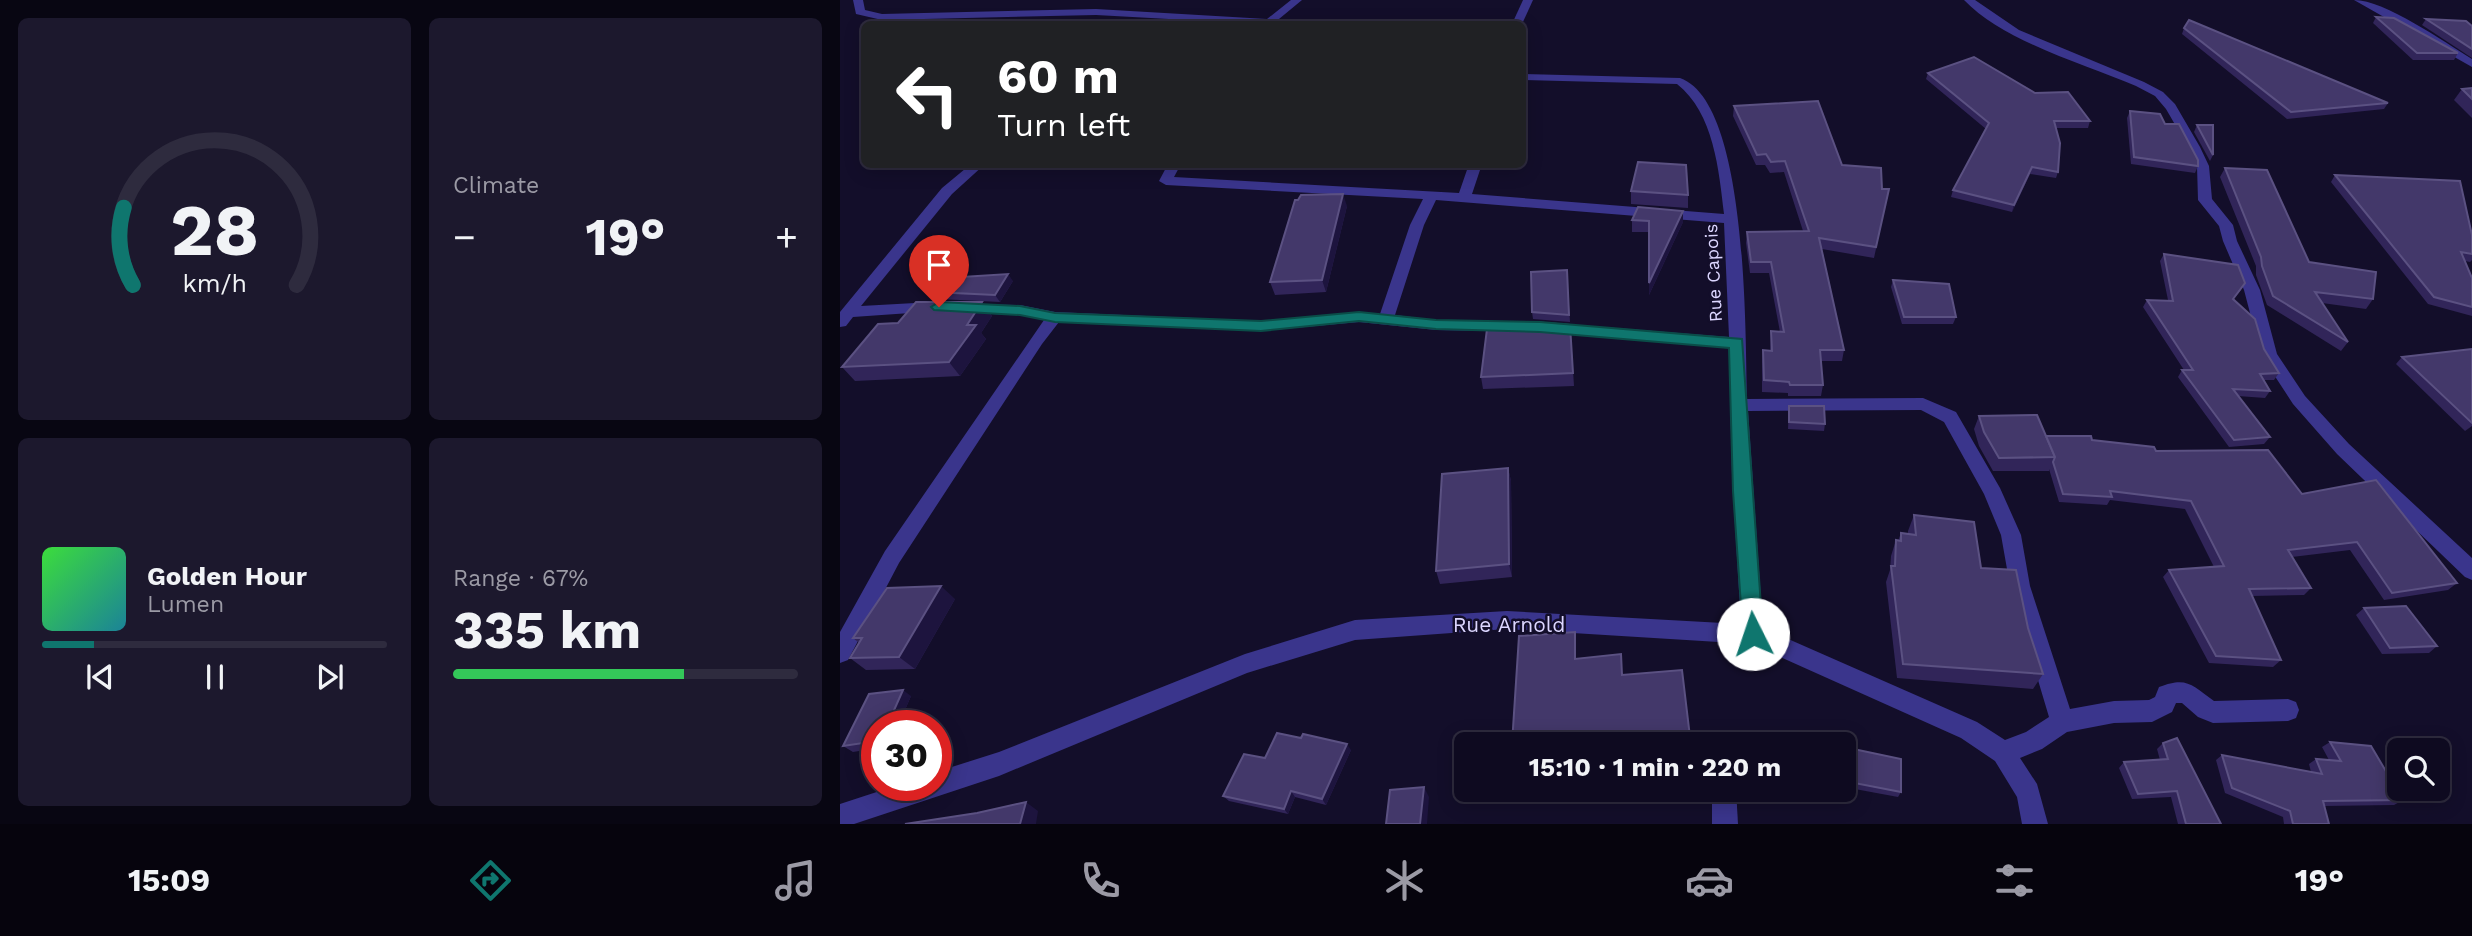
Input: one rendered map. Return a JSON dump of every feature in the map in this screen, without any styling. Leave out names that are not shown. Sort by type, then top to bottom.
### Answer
[{"type":"street","points":[[858,0],[859,12],[882,17],[1096,12],[1232,21]]},
{"type":"street","points":[[1271,21],[1297,0]]},
{"type":"street","points":[[1518,21],[1528,0]]},
{"type":"street","points":[[1969,0],[1994,20],[2015,32],[2140,84],[2159,94],[2171,107],[2203,166],[2205,200],[2226,225],[2230,241],[2252,290],[2269,355],[2299,400],[2343,449],[2472,571]]},
{"type":"street","points":[[2359,0],[2424,34],[2472,64]]},
{"type":"street","points":[[1118,21],[1125,15]]},
{"type":"street","name":"Rue Capois","points":[[1526,77],[1679,81],[1694,90],[1705,108],[1721,157],[1730,219],[1738,405],[1753,634]]},
{"type":"street","points":[[844,317],[947,191],[974,168]]},
{"type":"street","points":[[1173,168],[1166,181],[1464,197],[1730,219]]},
{"type":"street","points":[[1464,197],[1475,168]]},
{"type":"street","points":[[1386,318],[1417,225],[1432,196]]},
{"type":"street","points":[[844,317],[939,307],[1020,310],[1055,317],[1261,326],[1359,317],[1436,325],[1540,327],[1736,343]]},
{"type":"street","points":[[840,653],[892,557],[1036,340],[1055,317]]},
{"type":"street","points":[[1738,405],[1923,404],[1950,417],[1993,493],[2011,535],[2020,586],[2062,722]]},
{"type":"street","name":"Rue Arnold","points":[[952,779],[999,764],[1245,664],[1355,630],[1507,620],[1753,634],[1969,730],[2003,753],[2028,793],[2035,824]]},
{"type":"street","points":[[2003,753],[2034,741],[2062,722],[2114,712],[2152,711],[2164,704],[2167,695],[2178,691],[2193,695],[2205,710],[2213,712],[2288,710]]},
{"type":"street","name":"Rue Arnold","points":[[847,817],[890,801]]},
{"type":"street","points":[[1724,802],[1725,824]]},
{"type":"building","points":[[2376,17],[2394,18],[2458,53],[2417,53]]},
{"type":"building","points":[[2426,19],[2466,21],[2472,26],[2472,49]]},
{"type":"building","points":[[2189,20],[2388,103],[2291,112],[2184,28]]},
{"type":"building","points":[[1974,57],[2035,93],[2068,92],[2090,121],[2054,121],[2060,143],[2058,172],[2032,167],[2014,205],[1953,190],[1989,123],[1928,73]]},
{"type":"building","points":[[2472,88],[2472,99],[2462,89]]},
{"type":"building","points":[[1818,101],[1842,165],[1881,168],[1882,189],[1889,189],[1876,247],[1819,238],[1844,350],[1820,350],[1823,385],[1790,385],[1789,382],[1764,380],[1763,350],[1772,351],[1771,331],[1784,332],[1771,262],[1751,262],[1747,232],[1809,231],[1785,161],[1771,162],[1766,154],[1757,155],[1734,106]]},
{"type":"building","points":[[2130,111],[2160,114],[2165,124],[2179,124],[2198,160],[2198,166],[2134,157]]},
{"type":"building","points":[[2197,125],[2213,125],[2213,155]]},
{"type":"building","points":[[1638,162],[1686,165],[1688,195],[1631,191]]},
{"type":"building","points":[[2225,168],[2267,170],[2309,262],[2376,272],[2373,299],[2315,292],[2348,342],[2273,296],[2261,257]]},
{"type":"building","points":[[2335,175],[2460,181],[2472,235],[2472,254],[2461,252],[2472,278],[2472,307],[2434,297]]},
{"type":"building","points":[[1343,194],[1322,280],[1270,282],[1295,200],[1301,195]]},
{"type":"building","points":[[1638,207],[1683,211],[1649,283],[1649,221],[1632,220]]},
{"type":"building","points":[[2164,254],[2238,265],[2245,283],[2233,299],[2255,319],[2264,349],[2279,373],[2260,374],[2270,391],[2233,389],[2270,437],[2234,440],[2182,370],[2193,370],[2147,300],[2173,301]]},
{"type":"building","points":[[1567,270],[1569,315],[1532,312],[1531,272]]},
{"type":"building","points":[[1008,274],[995,295],[934,292],[946,278]]},
{"type":"building","points":[[1893,280],[1949,284],[1956,317],[1904,317]]},
{"type":"building","points":[[916,302],[982,302],[967,325],[976,325],[949,362],[842,367],[878,324],[898,323]]},
{"type":"building","points":[[1532,322],[1570,325],[1573,373],[1481,377],[1487,329],[1532,327]]},
{"type":"building","points":[[2472,349],[2472,423],[2402,357]]},
{"type":"building","points":[[1789,406],[1824,406],[1825,424],[1789,422]]},
{"type":"building","points":[[2037,415],[2055,457],[1999,458],[1984,432],[1979,416]]},
{"type":"building","points":[[2046,436],[2091,436],[2092,440],[2154,447],[2156,451],[2268,450],[2302,494],[2376,480],[2457,583],[2392,593],[2357,542],[2288,550],[2311,588],[2249,589],[2281,660],[2216,656],[2169,570],[2224,566],[2191,501],[2110,491],[2112,497],[2063,494],[2053,462],[2055,457]]},
{"type":"building","points":[[1508,468],[1509,564],[1436,571],[1442,474]]},
{"type":"building","points":[[1914,515],[1974,522],[1981,568],[2016,570],[2028,628],[2043,674],[1903,664],[1891,566],[1895,566],[1896,540],[1901,541],[1901,533],[1916,535]]},
{"type":"building","points":[[941,586],[899,657],[850,658],[862,638],[853,638],[887,588]]},
{"type":"building","points":[[2406,606],[2437,646],[2390,648],[2364,608]]},
{"type":"building","points":[[1575,632],[1575,659],[1621,654],[1622,675],[1682,670],[1689,732],[1513,732],[1519,636]]},
{"type":"building","points":[[903,690],[894,710],[861,710],[869,694]]},
{"type":"building","points":[[861,710],[861,743],[843,746]]},
{"type":"building","points":[[1277,733],[1301,738],[1303,734],[1347,744],[1322,799],[1291,791],[1284,809],[1223,796],[1244,754],[1265,758]]},
{"type":"building","points":[[2177,738],[2221,824],[2186,824],[2177,791],[2138,794],[2124,762],[2168,759],[2163,743]]},
{"type":"building","points":[[2330,742],[2371,746],[2387,773],[2387,800],[2323,801],[2329,824],[2293,824],[2290,811],[2232,788],[2222,755],[2322,774],[2316,759],[2341,761]]},
{"type":"building","points":[[1856,750],[1901,759],[1901,792],[1856,783]]},
{"type":"building","points":[[1424,787],[1420,824],[1386,824],[1390,790]]},
{"type":"building","points":[[1026,802],[1020,824],[905,824],[977,813]]},
{"type":"route","points":[[939,307],[1020,310],[1055,317],[1261,326],[1359,317],[1386,318],[1436,325],[1540,327],[1736,343],[1742,491],[1753,634]]}]
